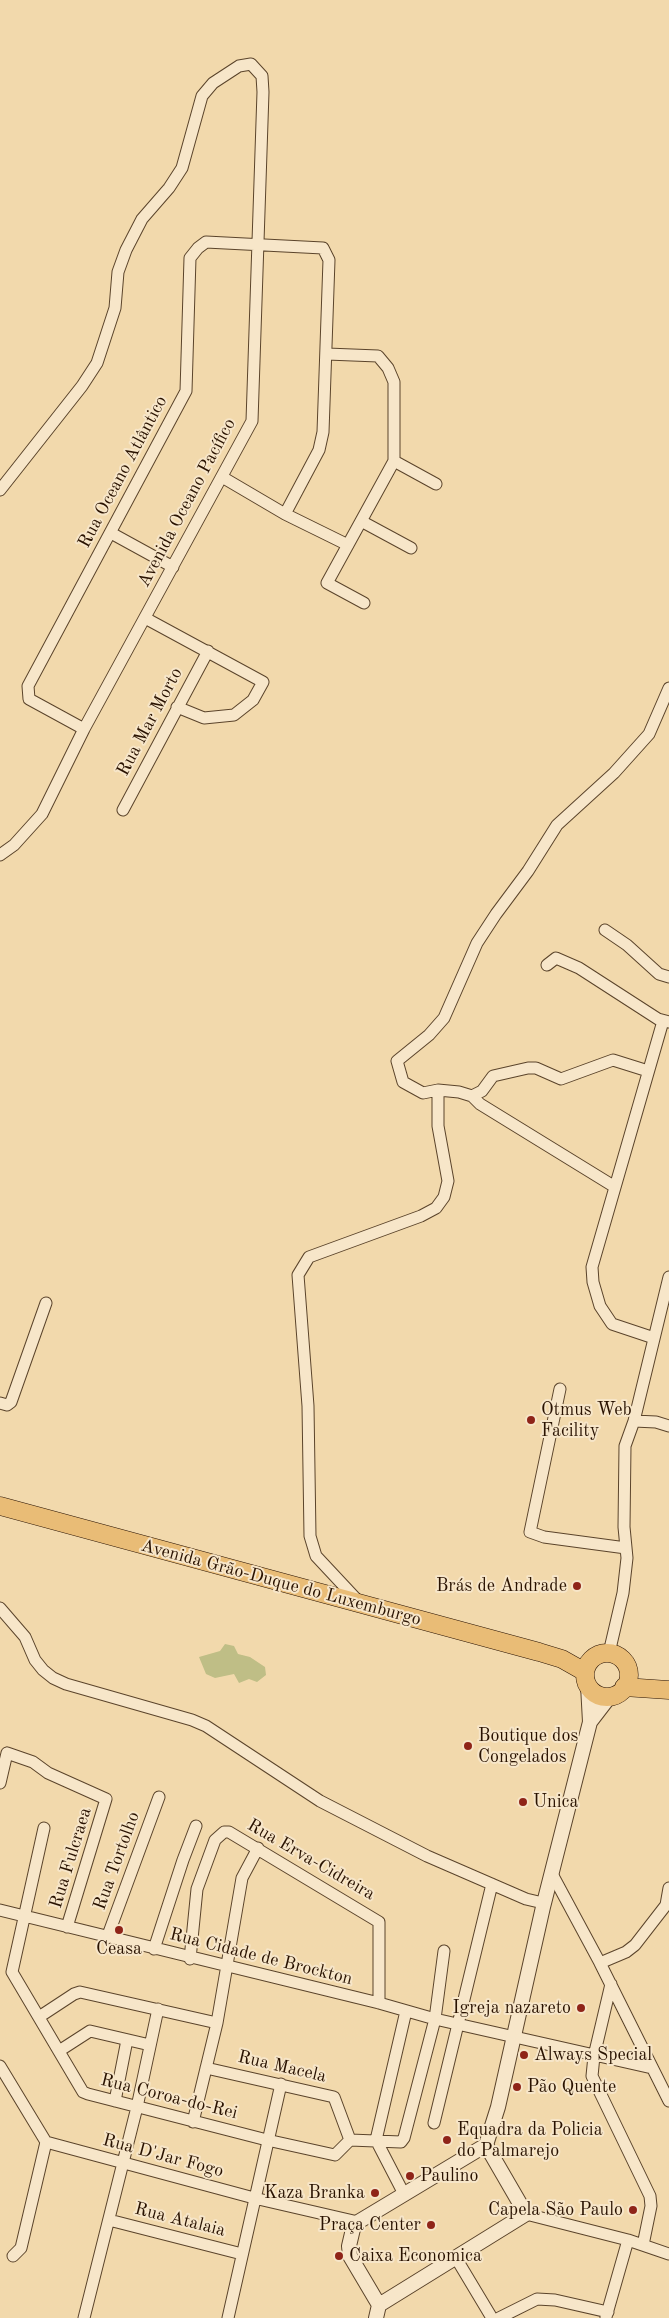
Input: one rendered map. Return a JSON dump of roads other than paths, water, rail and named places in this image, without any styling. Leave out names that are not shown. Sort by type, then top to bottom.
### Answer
[{"type":"main road","name":"Avenida Grão-Duque do Luxemburgo","points":[[0,1506],[562,1659],[588,1672]]},
{"type":"main road","points":[[609,1653],[619,1657],[662,1689],[596,1693],[588,1672],[599,1654],[609,1653]]},
{"type":"main road","points":[[617,1692],[628,1676],[626,1664]]},
{"type":"street","name":"Avenida Oceano Pacífico","points":[[0,490],[82,386],[97,363],[115,308],[118,272],[126,250],[142,219],[169,188],[182,168],[202,96],[213,83],[239,66],[251,64],[262,76],[263,92],[252,421],[84,730],[42,814],[14,845],[0,855]]},
{"type":"street","name":"Rua Oceano Atlântico","points":[[84,730],[30,699],[28,686],[186,391],[190,258],[206,242],[323,248],[329,260],[327,354]]},
{"type":"street","points":[[285,514],[319,450],[323,432],[327,354],[378,356],[388,368],[394,382],[394,461],[327,583],[364,603]]},
{"type":"street","points":[[394,461],[436,484]]},
{"type":"street","points":[[222,477],[285,514],[348,545]]},
{"type":"street","points":[[361,521],[411,548]]},
{"type":"street","points":[[111,533],[173,567]]},
{"type":"street","points":[[145,618],[263,682],[253,700],[234,715],[204,718],[178,707]]},
{"type":"street","name":"Rua Mar Morto","points":[[122,810],[208,651]]},
{"type":"street","points":[[615,1187],[489,1109],[472,1096],[460,1092],[438,1090],[423,1093],[403,1082],[397,1061],[429,1035],[444,1018],[477,943],[528,871],[556,825],[614,773],[649,734],[669,688]]},
{"type":"street","points":[[605,930],[659,974],[669,977]]},
{"type":"street","points":[[547,965],[556,958],[580,968],[666,1022],[648,1071],[592,1267],[593,1282],[600,1306],[612,1324],[654,1338]]},
{"type":"street","points":[[472,1096],[482,1091],[493,1076],[528,1068],[536,1068],[561,1079],[613,1060],[648,1071]]},
{"type":"street","points":[[360,1603],[316,1556],[310,1536],[308,1406],[298,1275],[309,1257],[421,1216],[436,1208],[444,1197],[448,1181],[438,1126],[438,1090]]},
{"type":"street","points":[[609,1653],[623,1593],[626,1548],[624,1527],[625,1446],[634,1421],[669,1277]]},
{"type":"street","points":[[0,1403],[6,1405],[11,1402],[46,1304]]},
{"type":"street","points":[[560,1389],[530,1532],[544,1537],[626,1548]]},
{"type":"street","points":[[634,1421],[656,1422],[669,1426]]},
{"type":"street","points":[[0,1608],[21,1632],[43,1670],[53,1678],[66,1684],[192,1720],[206,1726],[335,1809],[427,1856],[526,1899],[544,1903]]},
{"type":"street","points":[[526,2214],[456,2258],[378,2312],[350,2256],[350,2237],[358,2222],[486,2145],[498,2107],[551,1872],[590,1722],[588,1672]]},
{"type":"street","points":[[590,1722],[617,1692]]},
{"type":"street","points":[[0,1783],[4,1749]]},
{"type":"street","name":"Rua Fulcraea","points":[[4,1749],[33,1762],[48,1773],[106,1799],[67,1927]]},
{"type":"street","name":"Rua Tortolho","points":[[107,1938],[159,1797]]},
{"type":"street","points":[[154,1949],[196,1826]]},
{"type":"street","name":"Rua Coroa-do-Rei","points":[[44,1828],[12,1972],[83,2092],[194,2122],[335,2155],[350,2140]]},
{"type":"street","name":"Rua Erva-Cidreira","points":[[190,1958],[197,1889],[216,1840],[224,1832],[258,1848],[380,1922],[379,2004]]},
{"type":"street","points":[[194,2122],[217,2023],[242,1878],[258,1848]]},
{"type":"street","points":[[551,1872],[600,1963],[669,2101]]},
{"type":"street","points":[[434,2123],[492,1884]]},
{"type":"street","points":[[600,1963],[630,1949],[668,1905],[669,1888]]},
{"type":"street","name":"Rua Cidade de Brockton","points":[[0,1910],[435,2019],[652,2068]]},
{"type":"street","points":[[350,2140],[376,2140],[396,2144],[404,2138],[435,2019],[444,1951]]},
{"type":"street","points":[[610,1984],[594,2056],[592,2076],[650,2196],[651,2206],[643,2245]]},
{"type":"street","points":[[39,2017],[80,1992],[217,2023]]},
{"type":"street","points":[[84,2318],[137,2107],[158,2010]]},
{"type":"street","points":[[404,2194],[376,2140],[406,2011]]},
{"type":"street","points":[[59,2051],[90,2031],[150,2045]]},
{"type":"street","points":[[115,2101],[128,2040]]},
{"type":"street","points":[[0,2066],[46,2142],[21,2248],[14,2256]]},
{"type":"street","name":"Rua Macela","points":[[206,2068],[334,2096],[350,2140]]},
{"type":"street","points":[[228,2318],[281,2084]]},
{"type":"street","name":"Rua D'Jar Fogo","points":[[46,2142],[254,2198],[358,2222]]},
{"type":"street","points":[[486,2145],[526,2214],[628,2240],[669,2254]]},
{"type":"street","name":"Rua Atalaia","points":[[109,2220],[242,2254]]},
{"type":"street","points":[[499,2318],[537,2299],[555,2300],[607,2315],[628,2240]]},
{"type":"street","points":[[456,2258],[492,2318]]},
{"type":"place","name":"Otmus Web Facility","points":[[531,1420]]},
{"type":"place","name":"Brás de Andrade","points":[[577,1586]]},
{"type":"place","name":"Boutique dos Congelados","points":[[468,1746]]},
{"type":"place","name":"Unica","points":[[523,1802]]},
{"type":"place","name":"Ceasa","points":[[119,1930]]},
{"type":"place","name":"Igreja nazareto","points":[[581,2008]]},
{"type":"place","name":"Always Special","points":[[524,2055]]},
{"type":"place","name":"Pão Quente","points":[[517,2087]]},
{"type":"place","name":"Equadra da Policia do Palmarejo","points":[[447,2140]]},
{"type":"place","name":"Paulino","points":[[410,2176]]},
{"type":"place","name":"Kaza Branka","points":[[375,2193]]},
{"type":"place","name":"Capela São Paulo","points":[[633,2210]]},
{"type":"place","name":"Praça Center","points":[[431,2225]]},
{"type":"place","name":"Caixa Economica","points":[[339,2256]]}]
